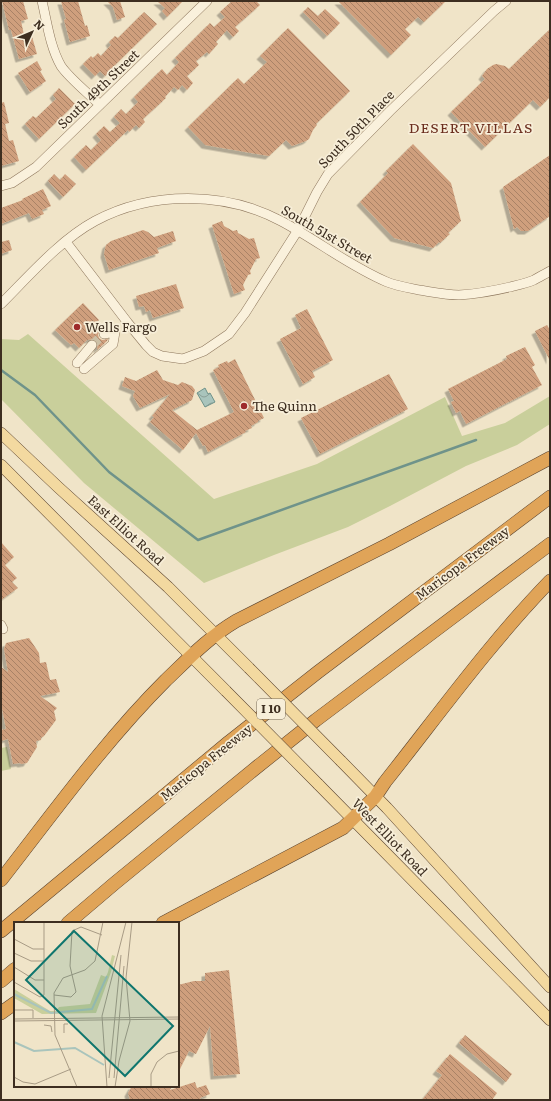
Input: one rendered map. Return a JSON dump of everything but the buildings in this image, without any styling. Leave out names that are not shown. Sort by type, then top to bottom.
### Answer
[{"type":"highway","points":[[1,880],[124,724],[192,655],[216,634],[236,621],[389,544],[550,458]]},
{"type":"highway","name":"Maricopa Freeway","points":[[1,932],[229,742],[318,672],[550,497]]},
{"type":"highway","points":[[69,922],[257,767],[343,700],[550,544]]},
{"type":"highway","points":[[165,922],[343,828],[375,797],[484,656],[520,612],[550,581]]},
{"type":"highway","points":[[1,981],[14,970]]},
{"type":"highway","points":[[1,1013],[14,1004]]},
{"type":"main road","name":"East Elliot Road","points":[[1,433],[168,587],[231,649]]},
{"type":"main road","points":[[1,466],[192,655]]},
{"type":"main road","name":"West Elliot Road","points":[[231,649],[387,808],[550,987]]},
{"type":"main road","name":"West Elliot Road","points":[[192,655],[550,1020]]},
{"type":"street","points":[[42,1],[54,49],[62,66],[100,105]]},
{"type":"street","name":"South 49th Street","points":[[1,186],[12,183],[36,167],[207,1]]},
{"type":"street","name":"South 50th Place","points":[[66,242],[153,352],[162,356],[183,359],[204,351],[229,334],[245,313],[298,230],[328,174],[390,111],[506,1]]},
{"type":"street","name":"South 51st Street","points":[[1,304],[54,252],[95,221],[121,210],[151,202],[180,199],[217,200],[234,203],[249,208],[279,220],[298,230],[366,272],[389,283],[407,288],[458,295],[492,291],[532,281],[550,271]]},
{"type":"street","points":[[92,345],[80,366],[113,344],[115,332],[104,334]]},
{"type":"green space","points":[[28,334],[214,499],[317,464],[445,397],[462,436],[505,423],[550,396],[550,424],[517,445],[466,466],[348,527],[204,583],[84,483],[1,399],[1,339],[19,340]]},
{"type":"green space","points":[[7,747],[11,769],[1,771],[1,748]]},
{"type":"water","points":[[205,388],[215,402],[205,407],[197,393]]},
{"type":"waterway","points":[[1,370],[35,395],[109,472],[198,540],[476,440]]},
{"type":"tunnel","points":[[92,345],[104,334]]},
{"type":"place","name":"Wells Fargo","points":[[77,327]]},
{"type":"place","name":"The Quinn","points":[[244,406]]},
{"type":"district","name":"DESERT VILLAS","points":[[471,128]]}]
